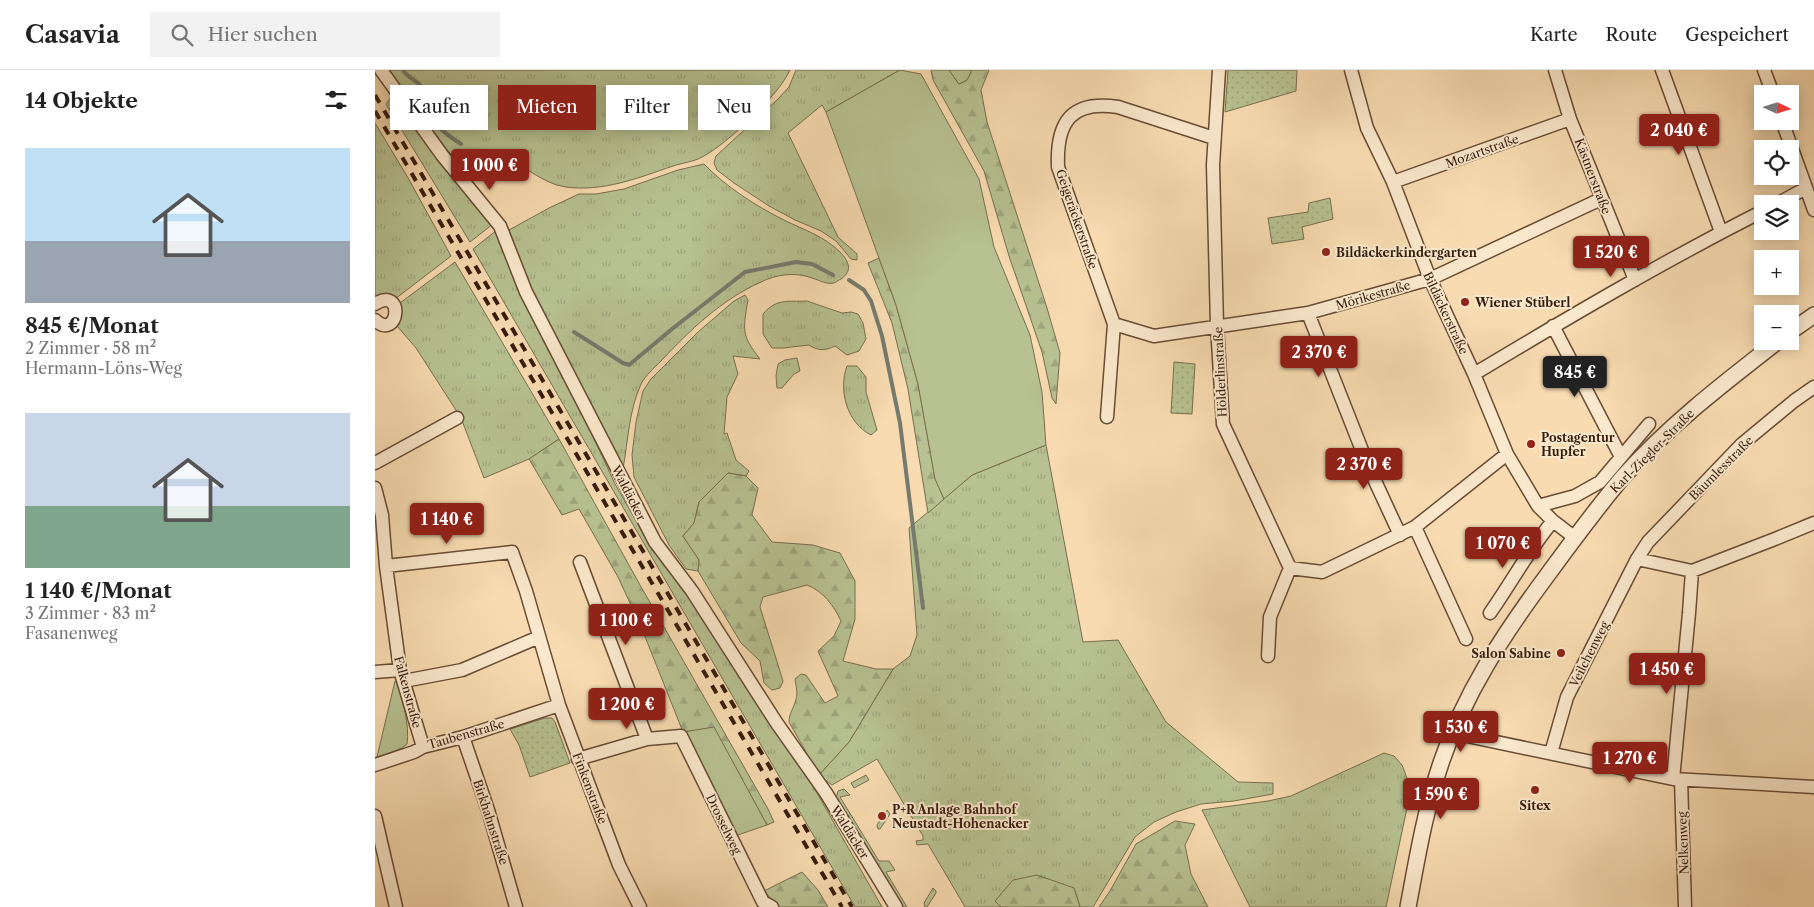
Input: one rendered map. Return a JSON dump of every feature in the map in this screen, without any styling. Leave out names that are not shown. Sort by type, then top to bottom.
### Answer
[{"type":"street","name":"Waldäcker","points":[[381,70],[442,155],[500,226],[526,292],[655,542],[692,591],[776,722],[826,793],[896,907]]},
{"type":"street","name":"Hölderlinstraße","points":[[1219,70],[1213,165],[1217,326],[1223,424],[1290,568]]},
{"type":"street","name":"Bildäckerstraße","points":[[1351,70],[1367,128],[1393,182],[1430,279],[1474,374],[1507,454],[1538,506],[1553,521],[1574,537]]},
{"type":"street","name":"Kästnerstraße","points":[[1555,70],[1601,199],[1635,280]]},
{"type":"street","points":[[1662,70],[1721,232]]},
{"type":"street","points":[[1764,70],[1770,85]]},
{"type":"street","name":"Geigeräckerstraße","points":[[1107,417],[1113,324],[1058,166],[1059,140],[1064,125],[1081,108],[1092,105],[1105,105],[1118,107],[1214,138]]},
{"type":"street","name":"Mozartstraße","points":[[1393,182],[1571,119]]},
{"type":"street","points":[[1785,130],[1814,210]]},
{"type":"street","points":[[1794,195],[1807,188]]},
{"type":"street","name":"Mörikestraße","points":[[1217,326],[1308,312],[1430,279],[1601,199]]},
{"type":"street","points":[[1474,374],[1553,326],[1754,216]]},
{"type":"street","points":[[375,304],[380,301],[387,301],[393,304],[396,313],[394,319],[388,324],[381,324],[375,321]]},
{"type":"street","points":[[1308,312],[1358,442],[1400,534]]},
{"type":"street","points":[[1799,326],[1814,315]]},
{"type":"street","points":[[1113,324],[1153,336],[1217,326]]},
{"type":"street","points":[[1553,326],[1621,457]]},
{"type":"street","name":"Karl-Ziegler-Straße","points":[[1408,907],[1429,802],[1441,763],[1481,671],[1491,655],[1574,537],[1623,477],[1670,430],[1767,350]]},
{"type":"street","name":"Bäumlesstraße","points":[[1637,559],[1648,542],[1742,444],[1814,387]]},
{"type":"street","points":[[375,463],[457,418]]},
{"type":"street","name":"Karl-Ziegler-Straße","points":[[1538,506],[1575,496],[1600,482],[1649,424]]},
{"type":"street","points":[[1268,656],[1270,617],[1290,568],[1322,572],[1415,527],[1507,454]]},
{"type":"street","name":"Falkenstraße","points":[[375,488],[382,515],[386,566],[402,676],[423,747]]},
{"type":"street","points":[[1490,613],[1536,540],[1553,521]]},
{"type":"street","points":[[1637,559],[1692,571],[1814,523]]},
{"type":"street","points":[[1415,527],[1466,639]]},
{"type":"street","name":"Finkenstraße","points":[[386,566],[512,552],[559,705],[578,759],[619,865],[640,907]]},
{"type":"street","name":"Veilchenweg","points":[[1551,753],[1567,698],[1637,559]]},
{"type":"street","points":[[578,759],[647,739],[580,562]]},
{"type":"street","name":"Nelkenweg","points":[[1685,907],[1677,779],[1692,571]]},
{"type":"street","points":[[375,672],[402,676],[462,670],[539,637]]},
{"type":"street","name":"Taubenstraße","points":[[375,765],[414,752],[423,747],[463,737],[559,705]]},
{"type":"street","points":[[1453,733],[1677,779],[1814,787]]},
{"type":"street","name":"Drosselweg","points":[[647,739],[681,736],[764,905]]},
{"type":"street","name":"Birkhahnstraße","points":[[463,737],[488,810],[516,907]]},
{"type":"street","points":[[375,816],[396,907]]},
{"type":"green space","points":[[388,70],[790,70],[770,98],[770,85],[698,85],[698,130],[738,130],[712,151],[695,160],[620,183],[593,188],[557,185],[517,164],[499,159],[466,161],[454,159],[432,130],[488,130],[488,85],[399,85]]},
{"type":"green space","points":[[796,70],[900,70],[826,112],[822,105],[788,133],[838,237],[857,254],[857,260],[851,259],[836,241],[821,231],[769,206],[734,183],[717,170],[714,163],[716,156],[744,130],[770,130],[770,106],[789,87]]},
{"type":"green space","points":[[900,70],[921,74],[979,179],[994,247],[1030,335],[1042,392],[1046,445],[972,475],[944,499],[935,479],[918,384],[896,305],[826,112]]},
{"type":"green space","points":[[931,70],[949,70],[959,84],[967,80],[972,70],[989,70],[981,90],[987,122],[1060,353],[1056,404],[1052,398],[1042,352],[1009,256],[984,171],[933,80]]},
{"type":"green space","points":[[949,70],[972,70],[967,80],[959,84]]},
{"type":"green space","points":[[1228,70],[1297,70],[1296,91],[1225,112]]},
{"type":"green space","points":[[390,99],[390,111],[386,104]]},
{"type":"green space","points":[[375,123],[451,256],[395,299],[383,294],[375,297]]},
{"type":"green space","points":[[402,130],[420,130],[493,224],[470,242]]},
{"type":"green space","points":[[704,164],[752,202],[773,215],[834,246],[847,262],[847,273],[835,283],[825,283],[797,275],[784,275],[766,280],[746,289],[719,307],[695,327],[650,372],[641,384],[631,415],[623,469],[529,286],[509,230],[579,194],[596,194],[624,189],[678,170]]},
{"type":"green space","points":[[1330,198],[1333,219],[1302,227],[1304,239],[1272,244],[1268,218],[1308,212],[1309,203]]},
{"type":"green space","points":[[497,230],[615,484],[648,542],[686,592],[817,793],[882,907],[855,907],[473,249]]},
{"type":"green space","points":[[879,258],[896,305],[918,384],[935,478],[944,499],[928,513],[908,389],[892,323],[868,263]]},
{"type":"green space","points":[[455,262],[559,439],[529,459],[484,478],[461,418],[416,348],[397,326],[401,317],[400,303]]},
{"type":"green space","points":[[745,295],[748,300],[745,332],[749,344],[760,359],[733,356],[738,374],[727,397],[724,434],[727,433],[736,460],[749,471],[746,476],[728,473],[699,502],[694,523],[683,536],[699,560],[698,571],[686,569],[669,545],[634,477],[632,455],[636,422],[643,391],[651,379],[698,332],[734,301]]},
{"type":"green space","points":[[807,301],[842,313],[851,312],[858,314],[863,323],[866,339],[859,351],[847,355],[835,346],[822,350],[809,345],[772,348],[763,334],[763,314],[778,303]]},
{"type":"green space","points":[[797,358],[800,371],[794,374],[782,388],[777,388],[778,364],[785,360]]},
{"type":"green space","points":[[1174,362],[1195,364],[1192,414],[1171,413]]},
{"type":"green space","points":[[847,366],[857,366],[866,377],[866,392],[877,430],[871,435],[856,423],[850,414],[844,395],[844,375]]},
{"type":"green space","points":[[559,439],[774,822],[767,825],[714,728],[683,732],[642,629],[618,577],[579,509],[562,515],[529,459]]},
{"type":"green space","points":[[1046,445],[1083,642],[1118,640],[1166,722],[1238,782],[1273,783],[1273,794],[1234,801],[1201,804],[1154,822],[1135,837],[1093,907],[1080,907],[1074,888],[995,901],[1001,907],[965,907],[928,844],[917,845],[916,841],[923,840],[923,836],[877,759],[832,785],[819,775],[849,742],[893,669],[910,656],[917,635],[909,528],[972,475]]},
{"type":"green space","points":[[728,473],[746,476],[758,488],[752,515],[772,542],[813,545],[840,553],[855,581],[855,619],[843,661],[876,669],[893,669],[849,742],[819,775],[789,719],[797,697],[795,679],[801,674],[806,675],[825,703],[838,696],[818,651],[834,636],[841,621],[827,600],[818,591],[807,585],[763,597],[760,607],[783,681],[780,688],[772,690],[764,683],[760,661],[741,643],[698,571],[699,560],[683,536],[694,523],[699,502]]},
{"type":"green space","points":[[395,681],[398,681],[405,712],[407,744],[402,748],[377,757]]},
{"type":"green space","points":[[545,718],[552,718],[555,722],[570,763],[530,777],[519,745],[510,729]]},
{"type":"green space","points":[[714,727],[767,825],[735,836],[683,732]]},
{"type":"green space","points":[[1384,753],[1394,756],[1402,765],[1411,789],[1386,907],[1250,907],[1202,810],[1291,796]]},
{"type":"green space","points":[[866,775],[869,780],[854,788],[851,783]]},
{"type":"green space","points":[[844,789],[850,795],[840,797],[879,861],[889,861],[895,870],[886,872],[907,907],[902,907],[836,799],[838,791]]},
{"type":"green space","points":[[887,810],[890,814],[880,829],[878,829],[877,825]]},
{"type":"green space","points":[[1175,821],[1195,824],[1185,845],[1191,874],[1208,907],[1099,907],[1136,844]]},
{"type":"green space","points":[[802,872],[818,890],[828,907],[779,907],[764,891]]},
{"type":"green space","points":[[1037,875],[1074,888],[1080,907],[1001,907],[995,901],[1013,880]]},
{"type":"green space","points":[[933,888],[936,893],[927,907],[925,907],[924,903]]},
{"type":"waterway","points":[[403,70],[422,88],[429,110],[438,126],[461,144]]},
{"type":"waterway","points":[[574,332],[629,365],[745,272],[796,262],[812,264],[833,275]]},
{"type":"waterway","points":[[849,280],[864,290],[871,301],[882,336],[900,423],[923,608]]},
{"type":"railway","points":[[375,95],[852,907]]},
{"type":"railway","points":[[375,111],[842,907]]},
{"type":"place","name":"Bildäckerkindergarten","points":[[1326,252]]},
{"type":"place","name":"Wiener Stüberl","points":[[1465,302]]},
{"type":"place","name":"Postagentur Hupfer","points":[[1531,444]]},
{"type":"place","name":"Salon Sabine","points":[[1561,653]]},
{"type":"place","name":"Sitex","points":[[1535,790]]},
{"type":"place","name":"P+R Anlage Bahnhof Neustadt-Hohenacker","points":[[882,816]]}]
